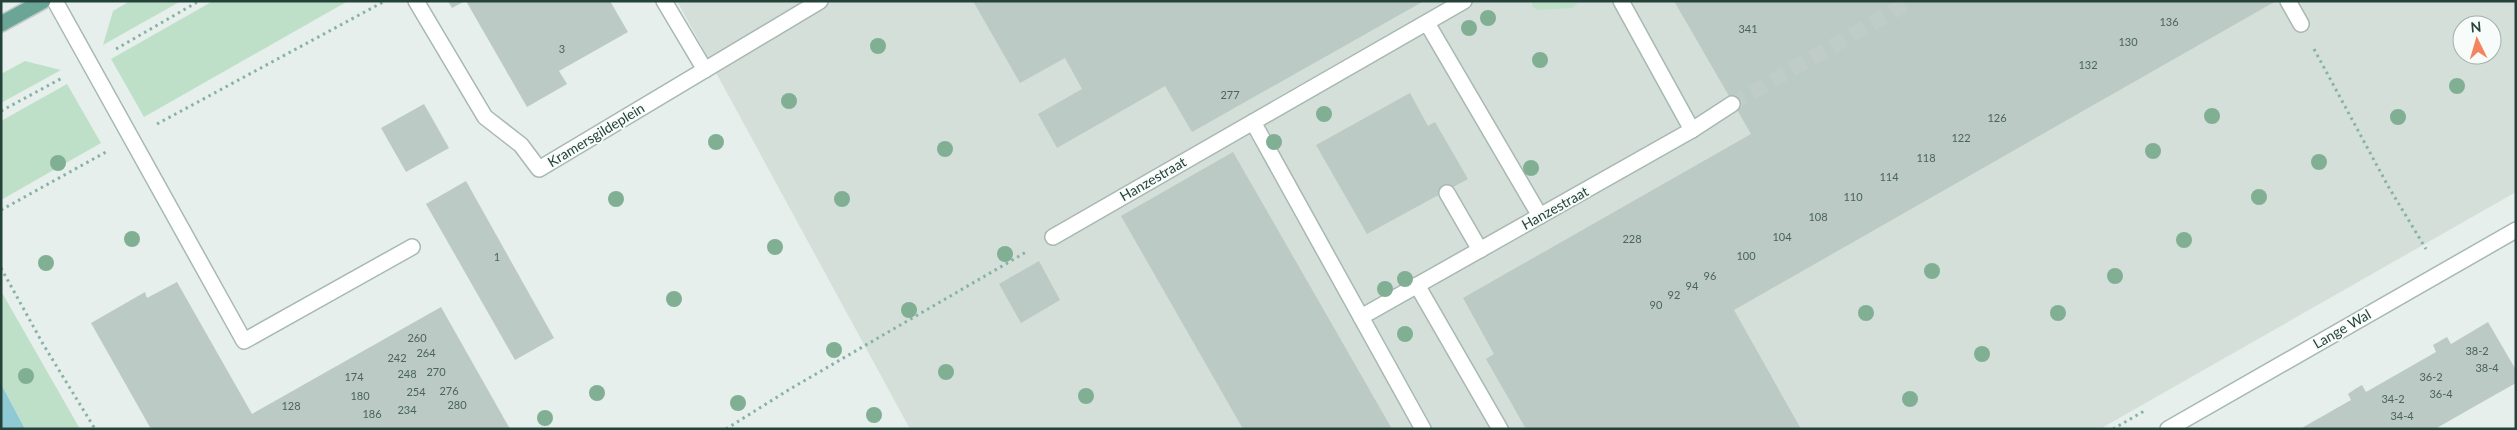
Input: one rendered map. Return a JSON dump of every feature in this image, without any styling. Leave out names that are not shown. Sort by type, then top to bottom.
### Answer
[{"type":"main road","points":[[1,24],[42,1]]},
{"type":"street","points":[[55,1],[244,341],[412,247]]},
{"type":"street","name":"Kramersgildeplein","points":[[416,1],[485,117],[521,145],[539,169],[820,1]]},
{"type":"street","points":[[664,1],[705,70]]},
{"type":"street","name":"Hanzestraat","points":[[1053,237],[1464,1]]},
{"type":"street","points":[[1621,1],[1692,130]]},
{"type":"street","points":[[2288,1],[2300,24]]},
{"type":"street","points":[[1427,23],[1540,216]]},
{"type":"street","name":"Hanzestraat","points":[[1361,317],[1692,130],[1732,104]]},
{"type":"street","points":[[1253,122],[1423,429]]},
{"type":"street","points":[[1447,193],[1480,250]]},
{"type":"street","name":"Lange Wal","points":[[2168,429],[2515,232]]},
{"type":"street","points":[[1418,285],[1500,429]]},
{"type":"path","points":[[1,210],[385,1]]},
{"type":"path","points":[[2300,24],[2388,186],[2426,250]]},
{"type":"path","points":[[726,429],[790,389],[1053,237]]},
{"type":"path","points":[[1,268],[42,344],[95,429]]},
{"type":"shaded area","points":[[677,1],[2516,1],[2516,192],[2100,429],[910,429]]},
{"type":"green space","points":[[130,1],[181,1],[103,45],[113,11]]},
{"type":"green space","points":[[213,1],[348,1],[144,117],[111,59]]},
{"type":"green space","points":[[1532,1],[1579,1],[1573,8],[1538,10],[1532,6]]},
{"type":"green space","points":[[25,61],[61,70],[1,103],[1,74]]},
{"type":"green space","points":[[67,84],[101,143],[1,200],[1,121]]},
{"type":"green space","points":[[1,291],[80,429],[25,429],[1,384]]},
{"type":"water","points":[[1,384],[25,429],[1,429]]},
{"type":"building","points":[[448,1],[465,1],[452,8]]},
{"type":"building","points":[[466,1],[610,1],[628,32],[559,71],[567,84],[527,107]]},
{"type":"building","points":[[973,1],[1424,1],[1192,132],[1165,86],[1057,148],[1038,114],[1082,89],[1065,58],[1020,83]]},
{"type":"building","points":[[1674,1],[2276,1],[1734,310],[1801,429],[1526,429],[1486,359],[1494,354],[1463,298],[1751,134]]},
{"type":"building","points":[[1410,93],[1428,126],[1435,122],[1468,179],[1367,234],[1316,145]]},
{"type":"building","points":[[424,104],[449,148],[406,172],[381,128]]},
{"type":"building","points":[[1233,152],[1392,429],[1243,429],[1121,216]]},
{"type":"building","points":[[466,181],[554,338],[515,360],[426,204]]},
{"type":"building","points":[[1039,261],[1060,300],[1021,323],[999,284]]},
{"type":"building","points":[[177,282],[252,414],[441,307],[510,429],[151,429],[91,323],[145,292],[147,298]]},
{"type":"building","points":[[2488,322],[2516,370],[2516,383],[2435,429],[2300,429],[2351,400],[2348,394],[2362,385],[2366,392],[2436,352],[2433,345],[2447,337],[2451,344]]},
{"type":"tunnel","points":[[1732,104],[1911,1]]}]
